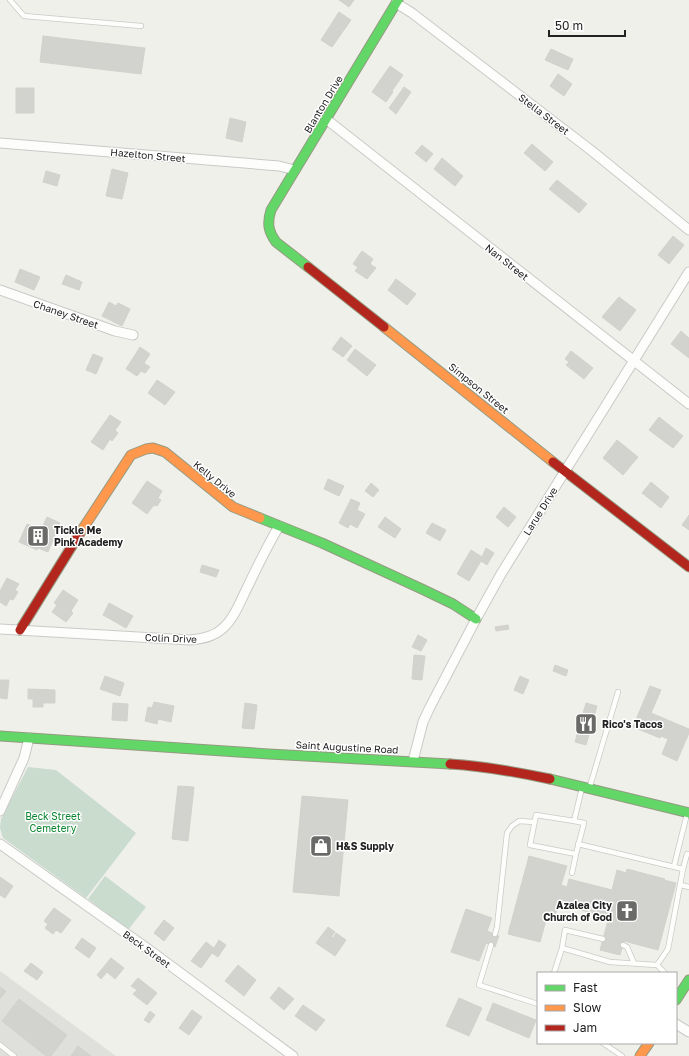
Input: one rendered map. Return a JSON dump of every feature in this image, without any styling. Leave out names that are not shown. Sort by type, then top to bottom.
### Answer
[{"type":"street","name":"Blanton Drive","points":[[268,219],[271,210],[397,2]]},
{"type":"street","name":"Stella Street","points":[[397,2],[592,150],[689,230]]},
{"type":"street","name":"Nan Street","points":[[326,119],[689,404]]},
{"type":"street","name":"Hazelton Street","points":[[0,143],[279,166],[295,170]]},
{"type":"street","name":"Simpson Street","points":[[268,219],[267,224],[270,234],[276,242],[689,567]]},
{"type":"street","name":"Larue Drive","points":[[413,761],[423,722],[501,574],[689,272]]},
{"type":"street","name":"Chaney Street","points":[[0,290],[115,331],[133,335]]},
{"type":"street","name":"Kelly Drive","points":[[20,630],[126,461],[131,455],[153,448],[165,452],[233,507],[322,543],[424,590],[453,604],[476,619]]},
{"type":"street","name":"Colin Drive","points":[[0,629],[190,640],[212,636],[221,630],[234,614],[278,526]]},
{"type":"street","name":"Saint Augustine Road","points":[[0,736],[269,754],[413,761],[481,767],[521,773],[586,787],[688,812]]},
{"type":"street","points":[[0,811],[24,758],[28,738]]},
{"type":"street","name":"Beck Street","points":[[0,844],[130,936],[293,1056]]},
{"type":"street","points":[[677,998],[681,988],[689,980]]},
{"type":"street","points":[[677,1025],[689,1032]]},
{"type":"street","points":[[640,1056],[648,1044]]},
{"type":"lane","points":[[10,0],[24,16],[141,26]]},
{"type":"lane","points":[[574,821],[618,692]]},
{"type":"lane","points":[[674,866],[688,812]]},
{"type":"lane","points":[[572,872],[584,823],[536,815],[530,845],[576,854]]},
{"type":"lane","points":[[495,934],[506,833],[512,826],[520,821],[534,822]]},
{"type":"lane","points":[[578,844],[683,869]]},
{"type":"lane","points":[[657,965],[668,949],[683,869],[689,854]]},
{"type":"lane","points":[[681,885],[689,887]]},
{"type":"lane","points":[[554,972],[562,948],[565,930],[603,939]]},
{"type":"lane","points":[[491,945],[479,985],[537,1004]]},
{"type":"lane","points":[[623,945],[627,947],[634,963]]},
{"type":"lane","points":[[562,948],[610,962],[657,965],[664,972]]},
{"type":"lane","points":[[604,1044],[622,1056]]},
{"type":"lane","points":[[0,1045],[14,1056]]},
{"type":"shaded area","points":[[0,971],[116,1056],[0,1056]]},
{"type":"green space","name":"Beck Street Cemetery","points":[[28,767],[56,770],[136,833],[86,898],[3,838],[0,828],[1,819]]},
{"type":"green space","points":[[105,876],[146,907],[128,930],[88,899]]},
{"type":"building","points":[[339,0],[354,0],[349,7]]},
{"type":"building","points":[[339,12],[351,20],[332,47],[321,40]]},
{"type":"building","points":[[43,36],[145,48],[141,74],[40,62]]},
{"type":"building","points":[[551,49],[573,59],[568,70],[545,60]]},
{"type":"building","points":[[390,66],[403,75],[386,102],[372,92]]},
{"type":"building","points":[[558,74],[572,84],[564,96],[550,86]]},
{"type":"building","points":[[404,87],[411,92],[396,114],[389,108]]},
{"type":"building","points":[[16,88],[34,88],[34,113],[16,113]]},
{"type":"building","points":[[230,118],[246,122],[242,142],[226,138]]},
{"type":"building","points":[[532,144],[553,162],[545,171],[524,153]]},
{"type":"building","points":[[422,145],[433,154],[426,162],[415,153]]},
{"type":"building","points":[[442,158],[463,176],[455,186],[434,169]]},
{"type":"building","points":[[112,169],[128,173],[122,199],[106,196]]},
{"type":"building","points":[[46,171],[60,175],[57,186],[43,182]]},
{"type":"building","points":[[557,180],[587,204],[579,213],[549,189]]},
{"type":"building","points":[[673,236],[684,245],[669,264],[658,255]]},
{"type":"building","points":[[362,251],[373,259],[370,264],[376,268],[367,279],[355,271],[358,267],[353,264]]},
{"type":"building","points":[[20,269],[40,277],[34,290],[15,282]]},
{"type":"building","points":[[66,275],[82,282],[79,290],[62,284]]},
{"type":"building","points":[[396,279],[416,294],[407,305],[388,290]]},
{"type":"building","points":[[619,297],[636,310],[620,331],[602,317]]},
{"type":"building","points":[[109,302],[116,306],[118,303],[130,309],[122,326],[102,316]]},
{"type":"building","points":[[681,331],[689,338],[689,358],[671,344]]},
{"type":"building","points":[[341,337],[352,346],[343,357],[332,349]]},
{"type":"building","points":[[140,347],[150,354],[144,363],[150,367],[145,373],[141,371],[137,376],[126,369]]},
{"type":"building","points":[[355,349],[376,365],[367,376],[347,360]]},
{"type":"building","points":[[571,351],[593,368],[584,379],[566,365],[569,362],[565,359]]},
{"type":"building","points":[[93,354],[103,358],[96,374],[86,370]]},
{"type":"building","points":[[157,380],[175,392],[165,405],[148,393]]},
{"type":"building","points":[[110,415],[121,422],[115,430],[118,433],[112,441],[110,439],[103,450],[91,442]]},
{"type":"building","points":[[659,417],[683,436],[673,448],[649,430]]},
{"type":"building","points":[[617,440],[638,457],[623,475],[603,458]]},
{"type":"building","points":[[328,479],[344,486],[339,496],[324,489]]},
{"type":"building","points":[[147,481],[162,491],[158,498],[161,500],[157,506],[154,505],[147,514],[132,503]]},
{"type":"building","points":[[651,482],[669,497],[661,508],[642,493]]},
{"type":"building","points":[[371,483],[379,490],[373,497],[365,491]]},
{"type":"building","points":[[351,499],[360,503],[357,510],[365,514],[357,528],[350,524],[348,528],[339,523]]},
{"type":"building","points":[[504,507],[516,517],[508,527],[496,517]]},
{"type":"building","points":[[689,515],[689,530],[682,525]]},
{"type":"building","name":"Tickle Me Pink Academy","points":[[47,517],[60,523],[48,552],[38,548],[37,550],[19,542],[27,524],[41,530]]},
{"type":"building","points":[[385,517],[401,529],[395,538],[378,527]]},
{"type":"building","points":[[432,523],[446,530],[440,541],[426,533]]},
{"type":"building","points":[[486,548],[494,553],[487,565],[481,561],[469,581],[457,574],[471,550],[482,557]]},
{"type":"building","points":[[202,565],[219,570],[216,577],[200,572]]},
{"type":"building","points":[[7,578],[19,584],[15,590],[18,592],[13,600],[10,599],[6,606],[0,602],[0,591]]},
{"type":"building","points":[[63,590],[78,600],[71,611],[73,613],[66,622],[52,612],[57,605],[54,603]]},
{"type":"building","points":[[109,603],[133,616],[126,628],[103,615]]},
{"type":"building","points":[[508,625],[509,629],[496,631],[495,627]]},
{"type":"building","points":[[418,635],[427,640],[421,651],[412,647]]},
{"type":"building","points":[[414,655],[425,656],[422,680],[412,679]]},
{"type":"building","points":[[555,665],[568,670],[566,676],[553,671]]},
{"type":"building","points":[[105,676],[124,683],[120,696],[100,689]]},
{"type":"building","points":[[520,676],[529,680],[523,694],[514,690]]},
{"type":"building","points":[[0,680],[9,680],[7,699],[0,698]]},
{"type":"building","points":[[650,686],[661,690],[651,713],[689,729],[689,733],[677,761],[662,754],[668,739],[661,736],[660,738],[633,727]]},
{"type":"building","points":[[28,689],[55,690],[55,703],[43,703],[43,707],[33,707],[33,699],[28,699]]},
{"type":"building","points":[[154,702],[174,706],[171,722],[158,719],[157,724],[145,721],[148,707],[152,708]]},
{"type":"building","points":[[113,703],[128,704],[127,721],[112,720]]},
{"type":"building","points":[[245,703],[257,705],[254,729],[242,728]]},
{"type":"building","name":"Rico's Tacos","points":[[586,703],[597,706],[586,745],[575,742]]},
{"type":"building","points":[[178,786],[194,787],[188,841],[172,839]]},
{"type":"building","name":"H&S Supply","points":[[302,796],[348,800],[339,896],[293,892]]},
{"type":"building","name":"Azalea City Church of God","points":[[529,856],[567,866],[561,885],[567,887],[569,879],[612,890],[617,870],[626,873],[627,869],[676,883],[658,950],[624,941],[620,955],[600,950],[609,917],[564,906],[565,901],[559,900],[554,922],[546,920],[540,942],[508,934]]},
{"type":"building","points":[[0,877],[13,886],[5,898],[0,895]]},
{"type":"building","points":[[54,908],[71,920],[61,933],[56,930],[53,934],[45,928],[48,924],[44,921]]},
{"type":"building","points":[[466,909],[492,918],[487,931],[499,936],[495,947],[486,943],[479,961],[451,952]]},
{"type":"building","points":[[164,920],[174,928],[164,941],[154,933]]},
{"type":"building","points":[[328,927],[335,932],[331,937],[333,938],[336,933],[346,940],[335,956],[316,943]]},
{"type":"building","points":[[82,938],[96,948],[89,958],[75,948]]},
{"type":"building","points":[[219,940],[226,945],[218,957],[212,953],[201,968],[191,961],[206,942],[214,948]]},
{"type":"building","points":[[111,958],[124,968],[115,979],[107,972],[101,979],[97,975]]},
{"type":"building","points":[[31,963],[43,972],[37,980],[24,971]]},
{"type":"building","points":[[238,965],[256,980],[244,996],[225,981]]},
{"type":"building","points":[[138,978],[157,993],[147,1005],[133,994],[137,990],[131,986]]},
{"type":"building","points":[[0,987],[6,991],[0,999]]},
{"type":"building","points":[[279,987],[294,999],[284,1010],[270,998]]},
{"type":"building","points":[[459,998],[482,1008],[469,1036],[446,1026]]},
{"type":"building","points":[[19,999],[67,1035],[51,1056],[46,1056],[2,1021]]},
{"type":"building","points":[[493,1003],[536,1020],[529,1038],[486,1020]]},
{"type":"building","points":[[303,1005],[325,1020],[316,1031],[295,1016]]},
{"type":"building","points":[[192,1010],[202,1017],[189,1035],[179,1028]]},
{"type":"building","points":[[150,1011],[155,1015],[149,1023],[144,1020]]},
{"type":"building","points":[[78,1046],[91,1056],[71,1056]]},
{"type":"traffic: fast","points":[[308,267],[273,238],[269,227],[271,210],[398,0]]},
{"type":"traffic: fast","points":[[260,518],[322,543],[424,590],[453,604],[476,619]]},
{"type":"traffic: fast","points":[[0,736],[269,754],[450,764]]},
{"type":"traffic: fast","points":[[550,779],[689,813]]},
{"type":"traffic: fast","points":[[677,998],[689,980]]},
{"type":"traffic: slow","points":[[384,327],[553,462]]},
{"type":"traffic: slow","points":[[80,533],[131,455],[153,448],[165,452],[233,507],[260,518]]},
{"type":"traffic: slow","points":[[640,1056],[648,1044]]},
{"type":"traffic: jam","points":[[308,267],[384,327]]},
{"type":"traffic: jam","points":[[553,462],[689,567]]},
{"type":"traffic: jam","points":[[20,630],[80,533]]},
{"type":"traffic: jam","points":[[450,764],[475,766],[550,779]]},
{"type":"place","name":"Tickle Me Pink Academy","points":[[38,536]]},
{"type":"place","name":"Rico's Tacos","points":[[586,724]]},
{"type":"place","name":"H&S Supply","points":[[321,846]]},
{"type":"place","name":"Azalea City Church of God","points":[[627,911]]}]
